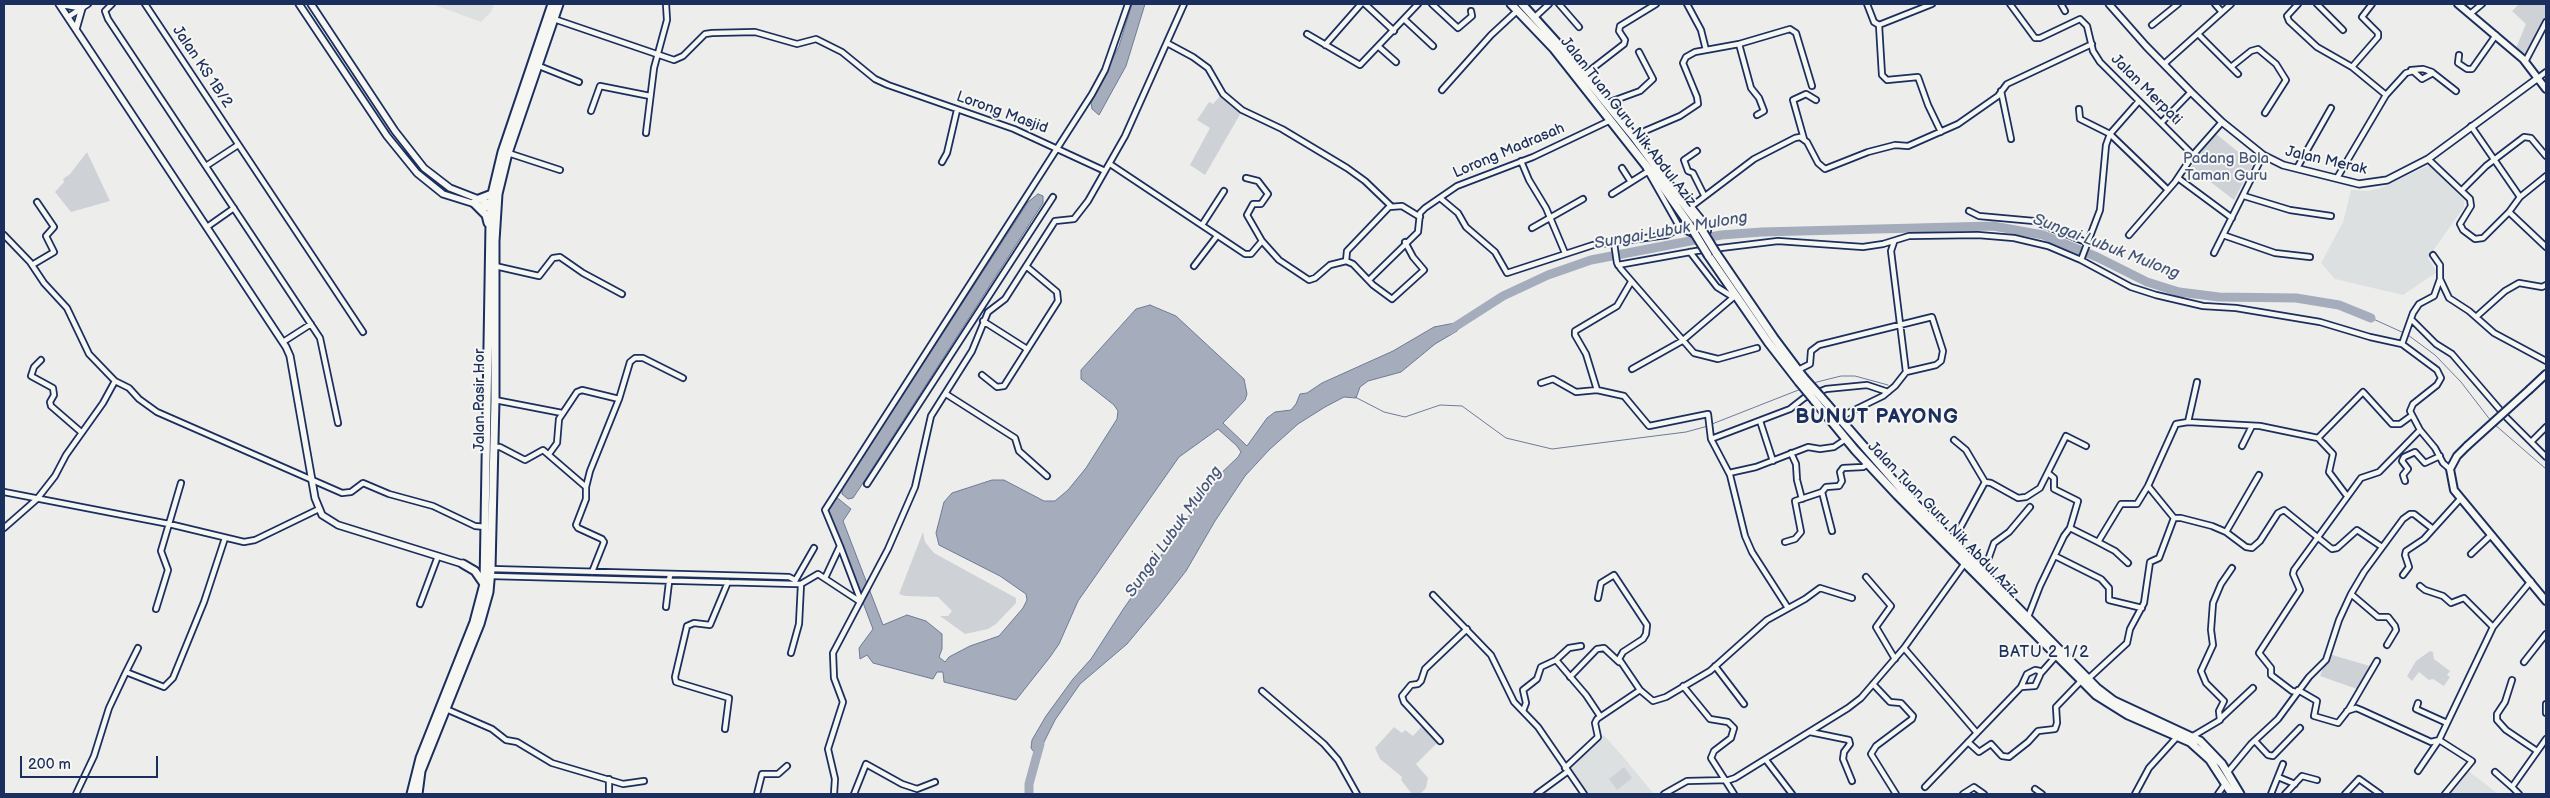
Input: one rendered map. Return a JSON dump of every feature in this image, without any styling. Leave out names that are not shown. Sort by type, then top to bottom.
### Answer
[{"type":"main road","name":"Jalan Pasir Hor","points":[[411,794],[420,758],[474,622],[484,584],[492,194],[502,152],[552,4]]},
{"type":"main road","name":"Jalan Pasir Hor","points":[[418,794],[421,771],[480,624],[491,572],[495,400],[495,266],[498,194],[508,153],[559,4]]},
{"type":"main road","name":"Jalan Tuan Guru Nik Abdul Aziz","points":[[1511,4],[1520,7],[1535,17],[1607,103],[1689,207],[1716,253],[1798,370],[1802,380]]},
{"type":"main road","points":[[2458,4],[2525,62],[2546,89]]},
{"type":"main road","name":"Jalan Tuan Guru Nik Abdul Aziz","points":[[1520,7],[1611,120],[1689,224],[1734,296],[1817,398],[1846,439],[1868,464],[2056,656],[2111,706],[2200,750],[2232,794]]},
{"type":"main road","points":[[490,225],[477,201],[492,194]]},
{"type":"main road","points":[[2546,374],[2467,446],[2457,456],[2450,469],[2452,484],[2461,498],[2546,601]]},
{"type":"main road","name":"Jalan Tuan Guru Nik Abdul Aziz","points":[[1817,398],[1838,418],[1905,493],[2028,617],[2084,680],[2114,700],[2193,736],[2208,747],[2240,794]]},
{"type":"main road","points":[[1905,493],[1903,498],[1906,503]]},
{"type":"main road","points":[[464,564],[478,566],[486,559]]},
{"type":"main road","points":[[464,564],[475,571],[484,584]]},
{"type":"street","points":[[59,4],[82,8]]},
{"type":"street","points":[[59,4],[290,356],[319,508],[327,519],[338,525],[464,564]]},
{"type":"street","points":[[68,17],[88,4]]},
{"type":"street","points":[[112,4],[105,11],[108,19],[320,338],[325,354],[338,422]]},
{"type":"street","name":"Jalan KS 1B/2","points":[[145,4],[363,332]]},
{"type":"street","points":[[299,4],[392,142],[417,174],[443,194],[477,201]]},
{"type":"street","points":[[311,4],[396,131],[424,168],[450,188],[491,207]]},
{"type":"street","points":[[646,133],[657,56],[667,20],[666,4]]},
{"type":"street","points":[[860,599],[824,510],[1105,70],[1128,4]]},
{"type":"street","points":[[834,794],[836,780],[828,749],[843,702],[834,678],[832,657],[860,599],[888,549],[915,487],[931,416],[975,346],[983,321],[990,310],[1002,303],[1055,221],[1074,219],[1080,214],[1110,164],[1184,4]]},
{"type":"street","points":[[1325,45],[1363,4],[1394,31]]},
{"type":"street","points":[[1307,34],[1359,65],[1394,31],[1418,4]]},
{"type":"street","points":[[1432,4],[1458,28],[1472,16],[1471,11]]},
{"type":"street","points":[[1535,17],[1548,4]]},
{"type":"street","points":[[1559,4],[1579,27]]},
{"type":"street","points":[[1584,75],[1624,44],[1619,31],[1620,26],[1656,4]]},
{"type":"street","points":[[1687,4],[1701,30],[1706,50]]},
{"type":"street","points":[[1867,4],[1874,22],[1879,25]]},
{"type":"street","points":[[1879,25],[1932,4]]},
{"type":"street","name":"Jalan Merpati","points":[[2010,4],[2035,38],[2040,38],[2080,19],[2084,22],[2100,62],[2194,155]]},
{"type":"street","points":[[2061,4],[2065,11]]},
{"type":"street","name":"Jalan Merak","points":[[2109,4],[2191,92],[2222,122],[2263,155],[2283,165],[2359,184],[2378,183],[2398,176],[2428,159],[2538,78]]},
{"type":"street","points":[[2152,26],[2178,4]]},
{"type":"street","points":[[2215,4],[2222,12]]},
{"type":"street","points":[[2164,64],[2231,4]]},
{"type":"street","points":[[2298,4],[2287,16],[2289,21],[2317,47],[2352,67],[2386,95]]},
{"type":"street","points":[[2317,4],[2343,30]]},
{"type":"street","points":[[2352,67],[2378,37],[2378,33],[2362,17],[2372,4]]},
{"type":"street","points":[[2470,14],[2482,4]]},
{"type":"street","points":[[1442,90],[1491,35],[1520,7]]},
{"type":"street","points":[[76,29],[82,8]]},
{"type":"street","name":"Lorong Masjid","points":[[554,19],[657,56],[674,60],[678,59],[705,34],[764,33],[797,44],[816,39],[842,52],[875,79],[888,85],[957,110],[998,122],[1057,147],[1105,171]]},
{"type":"street","points":[[1404,19],[1432,46]]},
{"type":"street","points":[[2525,62],[2546,22]]},
{"type":"street","points":[[1879,25],[1882,76],[1887,80],[1918,77],[1928,105],[1941,132]]},
{"type":"street","points":[[1633,136],[1680,116],[1698,104],[1697,97],[1682,63],[1690,54],[1739,44],[1786,29],[1793,30],[1812,86]]},
{"type":"street","points":[[2198,34],[2238,74]]},
{"type":"street","points":[[2459,55],[2458,63],[2467,69],[2472,69],[2496,35]]},
{"type":"street","points":[[1167,43],[1193,57],[1208,68],[1224,94],[1242,110],[1282,129],[1347,168],[1365,181],[1390,206],[1402,206],[1420,217]]},
{"type":"street","points":[[1739,44],[1751,88],[1760,100],[1764,110],[1757,115]]},
{"type":"street","points":[[1816,100],[1806,94],[1793,100],[1804,139],[1818,163],[1825,169],[1868,152],[1895,145],[1908,146],[1941,132],[1974,114],[2007,84],[2092,44]]},
{"type":"street","points":[[1379,46],[1396,62]]},
{"type":"street","points":[[2231,67],[2251,51],[2258,49],[2276,64],[2286,80],[2265,113]]},
{"type":"street","points":[[1607,103],[1640,91],[1654,79],[1639,52]]},
{"type":"street","points":[[539,66],[579,82]]},
{"type":"street","points":[[2337,178],[2386,95],[2410,70],[2423,69],[2434,73],[2456,92]]},
{"type":"street","points":[[347,76],[355,70]]},
{"type":"street","points":[[2410,70],[2422,79],[2434,73]]},
{"type":"street","points":[[2538,78],[2546,72]]},
{"type":"street","points":[[591,111],[600,86],[650,96]]},
{"type":"street","points":[[2001,91],[2011,139]]},
{"type":"street","points":[[2161,123],[2191,92]]},
{"type":"street","points":[[2082,259],[2102,204],[2104,154],[2110,134],[2139,101]]},
{"type":"street","points":[[2296,168],[2331,108]]},
{"type":"street","points":[[2079,109],[2078,116],[2083,121],[2110,134],[2168,190]]},
{"type":"street","points":[[942,162],[948,153],[957,110]]},
{"type":"street","name":"Lorong Madrasah","points":[[1369,280],[1405,242],[1418,232],[1420,217],[1425,208],[1464,182],[1484,177],[1521,162],[1611,120]]},
{"type":"street","points":[[2129,235],[2178,178],[2194,155],[2222,122]]},
{"type":"street","points":[[2471,126],[2520,197]]},
{"type":"street","points":[[2462,190],[2486,166],[2528,136],[2546,156]]},
{"type":"street","points":[[1643,162],[1680,228],[1693,234],[1709,230],[1689,207],[1754,159],[1795,138],[1804,139]]},
{"type":"street","points":[[206,166],[238,145]]},
{"type":"street","points":[[1697,151],[1684,160],[1688,171],[1693,173],[1704,195]]},
{"type":"street","points":[[508,153],[560,170]]},
{"type":"street","points":[[2214,253],[2263,155]]},
{"type":"street","points":[[2428,159],[2462,190],[2471,203],[2460,221],[2461,227],[2475,239],[2483,238],[2509,212],[2520,197],[2546,176]]},
{"type":"street","points":[[1521,162],[1550,218],[1565,253]]},
{"type":"street","points":[[1110,164],[1247,255],[1262,241]]},
{"type":"street","points":[[1622,168],[1631,182]]},
{"type":"street","points":[[1612,194],[1647,172]]},
{"type":"street","points":[[1246,178],[1258,181],[1268,194],[1261,204],[1253,204],[1247,215],[1262,241],[1279,260],[1308,280],[1315,278],[1330,265],[1346,261],[1353,264],[1392,299],[1424,270],[1413,257],[1405,242]]},
{"type":"street","points":[[2178,178],[2232,218]]},
{"type":"street","points":[[1202,225],[1224,191]]},
{"type":"street","points":[[2244,196],[2290,210],[2331,216]]},
{"type":"street","points":[[868,484],[1053,197]]},
{"type":"street","points":[[1440,198],[1458,213],[1466,227],[1495,252],[1505,272],[1565,253],[1593,246],[1615,245],[1667,235],[1680,228]]},
{"type":"street","points":[[1532,228],[1584,199]]},
{"type":"street","points":[[32,265],[54,252],[46,236],[54,226],[37,202]]},
{"type":"street","points":[[1346,261],[1347,251],[1390,206]]},
{"type":"street","points":[[207,227],[234,208]]},
{"type":"street","points":[[1969,211],[1979,216],[2034,221],[2088,244]]},
{"type":"street","points":[[2509,212],[2546,245]]},
{"type":"street","points":[[4,235],[32,265],[44,283],[72,315],[83,344],[89,354],[115,381],[129,388],[138,400],[156,412],[342,493],[350,492],[363,483],[389,494],[433,506],[468,524],[486,527]]},
{"type":"street","points":[[1618,264],[1690,252],[1778,241],[1863,247],[1895,241],[1909,236],[1978,235],[2014,238],[2048,246],[2082,259],[2131,287],[2156,295],[2203,306],[2236,308],[2320,322],[2370,337],[2403,341],[2437,370],[2441,378],[2437,386],[2411,407],[2411,416],[2450,469]]},
{"type":"street","points":[[2223,235],[2275,253],[2310,257]]},
{"type":"street","points":[[1194,266],[1217,236]]},
{"type":"street","points":[[1895,241],[1890,251],[1906,372]]},
{"type":"street","points":[[1615,245],[1618,264],[1630,282],[1694,353],[1718,359],[1757,348]]},
{"type":"street","points":[[1632,369],[1682,341],[1734,296],[1717,287],[1690,252]]},
{"type":"street","points":[[2403,341],[2407,326],[2419,304],[2434,296],[2440,279],[2442,269],[2433,255]]},
{"type":"street","points":[[495,266],[539,276],[552,258],[560,257],[588,276],[622,294]]},
{"type":"street","points":[[982,375],[1001,388],[1059,298],[1057,292],[1026,266]]},
{"type":"street","points":[[2440,279],[2449,298],[2476,317],[2494,333],[2546,361]]},
{"type":"street","points":[[1597,390],[1575,331],[1617,306],[1630,282]]},
{"type":"street","points":[[2476,317],[2505,291],[2520,283],[2546,285]]},
{"type":"street","points":[[1798,370],[1810,364],[1811,351],[1820,345],[1932,317],[1943,350],[1941,361],[1936,365],[1906,372],[1888,392],[1838,418]]},
{"type":"street","points":[[2411,319],[2436,344],[2452,354],[2546,457]]},
{"type":"street","points":[[983,321],[1027,349]]},
{"type":"street","points":[[282,342],[311,324]]},
{"type":"street","points":[[592,572],[604,542],[602,539],[578,528],[576,525],[586,499],[586,487],[590,471],[619,399],[630,362],[636,358],[650,361],[682,378]]},
{"type":"street","points":[[41,360],[34,367],[31,376],[53,388],[55,391],[50,402],[52,406],[81,432]]},
{"type":"street","points":[[1541,383],[1553,379],[1576,392],[1597,390],[1626,396],[1649,426],[1708,414],[1711,439],[1729,473],[1740,509],[1742,528],[1752,552],[1788,608]]},
{"type":"street","points":[[4,528],[37,499],[55,476],[81,432],[97,412],[115,381]]},
{"type":"street","points":[[2188,422],[2197,382]]},
{"type":"street","points":[[1711,439],[1794,407],[1804,398],[1826,389],[1867,385],[1888,392]]},
{"type":"street","points":[[548,454],[556,443],[557,428],[562,413],[575,394],[580,391],[619,399]]},
{"type":"street","points":[[2318,438],[2361,392],[2368,395],[2392,424],[2400,424],[2411,416]]},
{"type":"street","points":[[946,394],[1015,438],[1020,451],[1047,476]]},
{"type":"street","points":[[495,400],[562,413]]},
{"type":"street","points":[[1760,420],[1772,461]]},
{"type":"street","points":[[2098,542],[2120,504],[2137,504],[2148,486],[2175,425],[2188,422],[2252,426],[2318,438],[2333,454],[2329,472],[2347,496]]},
{"type":"street","points":[[2242,446],[2252,426]]},
{"type":"street","points":[[2531,442],[2546,427]]},
{"type":"street","points":[[2377,661],[2348,711],[2338,723],[2314,716],[2317,701],[2298,691],[2292,691],[2271,675],[2271,668],[2259,653],[2299,592],[2300,587],[2293,574],[2347,496],[2361,478],[2367,474],[2375,475],[2379,472],[2420,430]]},
{"type":"street","points":[[1954,440],[1966,450],[1985,482],[1991,483],[2018,498],[2033,493],[2040,488],[2066,436],[2086,446]]},
{"type":"street","points":[[1729,473],[1748,470],[1811,446],[1820,449],[1834,447],[1846,439]]},
{"type":"street","points":[[494,447],[525,460],[530,460],[539,450],[548,454],[564,470],[586,487]]},
{"type":"street","points":[[2406,481],[2403,475],[2408,469],[2402,461],[2404,457],[2415,452],[2425,463],[2440,456]]},
{"type":"street","points":[[1791,453],[1796,464],[1797,480],[1802,499]]},
{"type":"street","points":[[1785,542],[1795,539],[1801,532],[1794,503],[1822,492],[1826,488],[1840,484],[1840,472],[1843,468],[1863,467],[1868,464]]},
{"type":"street","points":[[2028,617],[2040,586],[2064,536],[2070,528],[2069,525],[2078,501],[2054,490],[2054,478],[2048,473]]},
{"type":"street","points":[[2226,532],[2260,475]]},
{"type":"street","points":[[1953,541],[1985,482]]},
{"type":"street","points":[[156,609],[168,570],[161,552],[182,483]]},
{"type":"street","points":[[2148,486],[2174,518],[2188,519],[2226,532],[2246,547],[2252,548],[2260,541],[2278,513],[2284,510],[2317,539],[2335,549],[2357,530],[2382,547]]},
{"type":"street","points":[[4,492],[169,524],[225,538],[250,542],[319,508]]},
{"type":"street","points":[[1822,492],[1832,531]]},
{"type":"street","points":[[2403,575],[2409,568],[2406,551],[2424,539],[2461,498]]},
{"type":"street","points":[[1981,570],[1990,557],[1994,543],[2009,532],[2030,507]]},
{"type":"street","points":[[2227,773],[2254,741],[2278,719],[2328,655],[2339,620],[2351,594],[2382,547],[2410,514],[2416,515],[2433,529]]},
{"type":"street","points":[[1968,742],[1979,752],[1991,744],[2002,756],[2009,758],[2038,731],[2055,729],[2057,723],[2056,707],[2127,643],[2130,629],[2142,608],[2150,562],[2159,558],[2174,518]]},
{"type":"street","points":[[2070,528],[2115,551],[2128,563]]},
{"type":"street","points":[[2471,554],[2490,535]]},
{"type":"street","points":[[126,672],[164,687],[171,682],[204,602],[225,538]]},
{"type":"street","points":[[825,578],[840,546]]},
{"type":"street","points":[[791,653],[799,624],[797,583],[814,548]]},
{"type":"street","points":[[420,604],[438,556]]},
{"type":"street","points":[[2055,556],[2102,579],[2109,588],[2109,600],[2142,608]]},
{"type":"street","points":[[1664,794],[1686,782],[1735,778],[1848,708],[1873,684],[1904,648],[1965,563]]},
{"type":"street","points":[[2220,719],[2219,711],[2224,701],[2206,683],[2201,671],[2214,645],[2211,630],[2213,603],[2221,584],[2232,568]]},
{"type":"street","points":[[491,572],[669,580],[797,583],[815,574],[860,599]]},
{"type":"street","points":[[491,572],[592,572],[789,577],[797,583]]},
{"type":"street","points":[[666,607],[670,574]]},
{"type":"street","points":[[1598,598],[1601,583],[1614,575],[1647,625],[1646,634],[1638,643],[1623,652],[1619,659],[1620,663]]},
{"type":"street","points":[[1866,577],[1891,606],[1876,627],[1895,659]]},
{"type":"street","points":[[725,729],[729,698],[676,682],[675,677],[687,626],[694,622],[710,625],[728,582]]},
{"type":"street","points":[[2418,771],[2439,740],[2493,627],[2531,582]]},
{"type":"street","points":[[2420,586],[2424,590],[2443,596],[2451,603],[2464,598],[2493,627]]},
{"type":"street","points":[[1570,677],[1597,648],[1604,648],[1620,663],[1648,699],[1656,701],[1716,666],[1766,620],[1820,588],[1852,598]]},
{"type":"street","points":[[2351,594],[2378,617],[2388,617],[2395,626],[2396,630],[2387,645]]},
{"type":"street","points":[[1433,595],[1491,655],[1514,702],[1538,727],[1584,794]]},
{"type":"street","points":[[1440,740],[1404,702],[1402,696],[1411,685],[1418,684],[1421,681],[1425,669],[1467,629]]},
{"type":"street","points":[[2524,662],[2546,634]]},
{"type":"street","points":[[1522,711],[1526,703],[1523,690],[1538,679],[1541,667],[1556,660],[1569,648],[1581,646]]},
{"type":"street","points":[[76,794],[94,756],[109,708],[138,648]]},
{"type":"street","points":[[1904,648],[1977,733]]},
{"type":"street","points":[[2021,687],[2034,686],[2041,673],[2056,656]]},
{"type":"street","points":[[1556,660],[1600,716]]},
{"type":"street","points":[[1716,666],[1744,704]]},
{"type":"street","points":[[1925,787],[2021,687],[2031,671],[2037,670],[2041,673]]},
{"type":"street","points":[[2512,680],[2505,702],[2497,714],[2497,720],[2506,730],[2538,752]]},
{"type":"street","points":[[1873,684],[1890,702],[1902,704],[1913,716],[1912,719],[1876,746],[1871,754],[1896,794]]},
{"type":"street","points":[[1683,686],[1710,719],[1728,722],[1734,728],[1732,738],[1712,754],[1723,780],[1734,794]]},
{"type":"street","points":[[2193,736],[2217,723],[2253,688]]},
{"type":"street","points":[[1537,794],[1566,770],[1598,737],[1595,723],[1600,716],[1640,690]]},
{"type":"street","points":[[1262,691],[1324,744],[1338,760],[1357,794]]},
{"type":"street","points":[[2418,703],[2416,709],[2447,723]]},
{"type":"street","points":[[2546,704],[2546,713]]},
{"type":"street","points":[[2348,711],[2356,708],[2431,742],[2439,740],[2472,761],[2444,794]]},
{"type":"street","points":[[446,709],[492,730],[506,740],[517,742],[552,763],[628,785],[644,782]]},
{"type":"street","points":[[2254,741],[2268,755],[2273,756],[2300,728]]},
{"type":"street","points":[[1810,732],[1849,740],[1850,744],[1844,752],[1843,759],[1852,781]]},
{"type":"street","points":[[2135,794],[2149,768],[2177,737]]},
{"type":"street","points":[[2512,787],[2546,739]]},
{"type":"street","points":[[1766,760],[1792,794]]},
{"type":"street","points":[[854,794],[863,767],[868,764],[902,784],[916,789],[935,782]]},
{"type":"street","points":[[2271,794],[2283,764]]},
{"type":"street","points":[[756,794],[762,774],[778,774],[787,766]]},
{"type":"street","points":[[2495,772],[2520,794]]},
{"type":"street","points":[[2285,794],[2303,776],[2316,780]]},
{"type":"street","points":[[2278,777],[2295,784]]},
{"type":"street","points":[[609,779],[609,794]]},
{"type":"street","points":[[2345,794],[2358,779],[2380,794]]},
{"type":"street","points":[[2218,794],[2226,784]]},
{"type":"street","points":[[1963,794],[1974,787],[1984,794]]},
{"type":"street","points":[[2035,789],[2042,794]]},
{"type":"shaded area","points":[[432,4],[494,4],[491,12],[481,22]]},
{"type":"shaded area","points":[[2429,165],[2464,200],[2464,207],[2428,258],[2437,272],[2403,295],[2335,279],[2321,263],[2343,222],[2351,190],[2367,191],[2381,188]]},
{"type":"shaded area","points":[[1604,735],[1654,794],[1588,794],[1585,792],[1569,769],[1569,765]]},
{"type":"shaded area","points":[[2466,769],[2498,794],[2447,794]]},
{"type":"green space","points":[[2519,4],[2546,4],[2546,15],[2525,57],[2516,48],[2526,24],[2512,11]]},
{"type":"green space","points":[[1221,95],[1242,111],[1205,175],[1190,165],[1210,128],[1197,120],[1209,102],[1213,104]]},
{"type":"green space","name":"Padang Bola Taman Guru","points":[[2215,133],[2253,164],[2234,200],[2191,167]]},
{"type":"green space","points":[[87,152],[110,201],[71,212],[55,192],[64,182],[63,179],[70,174]]},
{"type":"green space","points":[[923,532],[925,542],[934,553],[1016,598],[1016,603],[996,624],[988,629],[965,634],[940,616],[948,616],[952,611],[938,597],[905,596],[899,594]]},
{"type":"green space","points":[[2430,651],[2433,652],[2434,659],[2450,671],[2447,675],[2450,677],[2444,686],[2433,679],[2429,680],[2419,672],[2412,681],[2407,676],[2416,661]]},
{"type":"green space","points":[[2329,654],[2370,666],[2357,689],[2320,676]]},
{"type":"green space","points":[[1423,725],[1437,743],[1416,764],[1428,778],[1426,788],[1421,793],[1412,794],[1401,780],[1402,777],[1380,759],[1375,748],[1394,727],[1402,733],[1405,730],[1413,736]]},
{"type":"green space","points":[[1624,767],[1632,778],[1617,790],[1609,779]]},
{"type":"water","points":[[1132,4],[1145,4],[1126,66],[1099,115],[1092,109],[1091,103],[1119,46]]},
{"type":"water","points":[[1038,194],[1043,196],[1043,203],[859,489],[853,498],[848,499],[842,494],[842,489],[1028,202]]},
{"type":"water","points":[[1150,305],[1176,316],[1244,379],[1247,394],[1245,400],[1223,423],[1247,446],[1267,418],[1275,412],[1291,410],[1300,394],[1307,393],[1322,383],[1393,351],[1434,327],[1455,323],[1460,325],[1457,331],[1435,344],[1401,372],[1368,381],[1360,387],[1356,398],[1344,397],[1325,407],[1298,424],[1269,450],[1245,476],[1215,521],[1186,571],[1127,644],[1080,684],[1055,720],[1040,750],[1034,752],[1031,748],[1032,740],[1046,716],[1073,679],[1091,659],[1124,608],[1214,480],[1238,457],[1241,452],[1237,446],[1218,429],[1179,457],[1078,601],[1059,644],[1016,700],[944,682],[943,672],[937,672],[933,679],[873,663],[867,655],[860,659],[859,648],[873,629],[827,508],[835,496],[851,509],[843,521],[883,625],[907,615],[926,621],[942,634],[942,649],[939,657],[945,662],[949,657],[970,646],[999,636],[1023,608],[1027,600],[1026,594],[1000,576],[939,545],[936,533],[944,502],[952,493],[992,480],[1004,480],[1044,501],[1055,501],[1068,490],[1086,468],[1117,419],[1118,411],[1114,405],[1081,379],[1081,370],[1136,309]]},
{"type":"waterway","name":"Sungai Lubuk Mulong","points":[[1450,330],[1503,296],[1548,275],[1591,260],[1721,235],[1762,232],[1993,226],[2043,235],[2097,257],[2147,282],[2179,292],[2219,297],[2296,298],[2339,305],[2371,318]]},
{"type":"waterway","name":"Sungai Lubuk Mulong","points":[[2371,318],[2404,333]]},
{"type":"waterway","name":"Sungai Lubuk Mulong","points":[[2408,335],[2435,355],[2461,382],[2491,421]]},
{"type":"waterway","points":[[1813,383],[1841,376],[1855,376],[1888,385]]},
{"type":"waterway","points":[[1712,424],[1801,389]]},
{"type":"waterway","points":[[1355,397],[1384,412],[1405,417],[1440,405],[1462,406],[1506,438],[1552,449],[1686,432],[1708,426]]},
{"type":"waterway","name":"Sungai Lubuk Mulong","points":[[2494,424],[2546,469]]},
{"type":"waterway","name":"Sungai Lubuk Mulong","points":[[1029,794],[1029,784],[1040,744]]},
{"type":"district","name":"BUNUT PAYONG","points":[[1877,418]]},
{"type":"district","name":"BATU 2 1/2","points":[[2044,653]]}]
